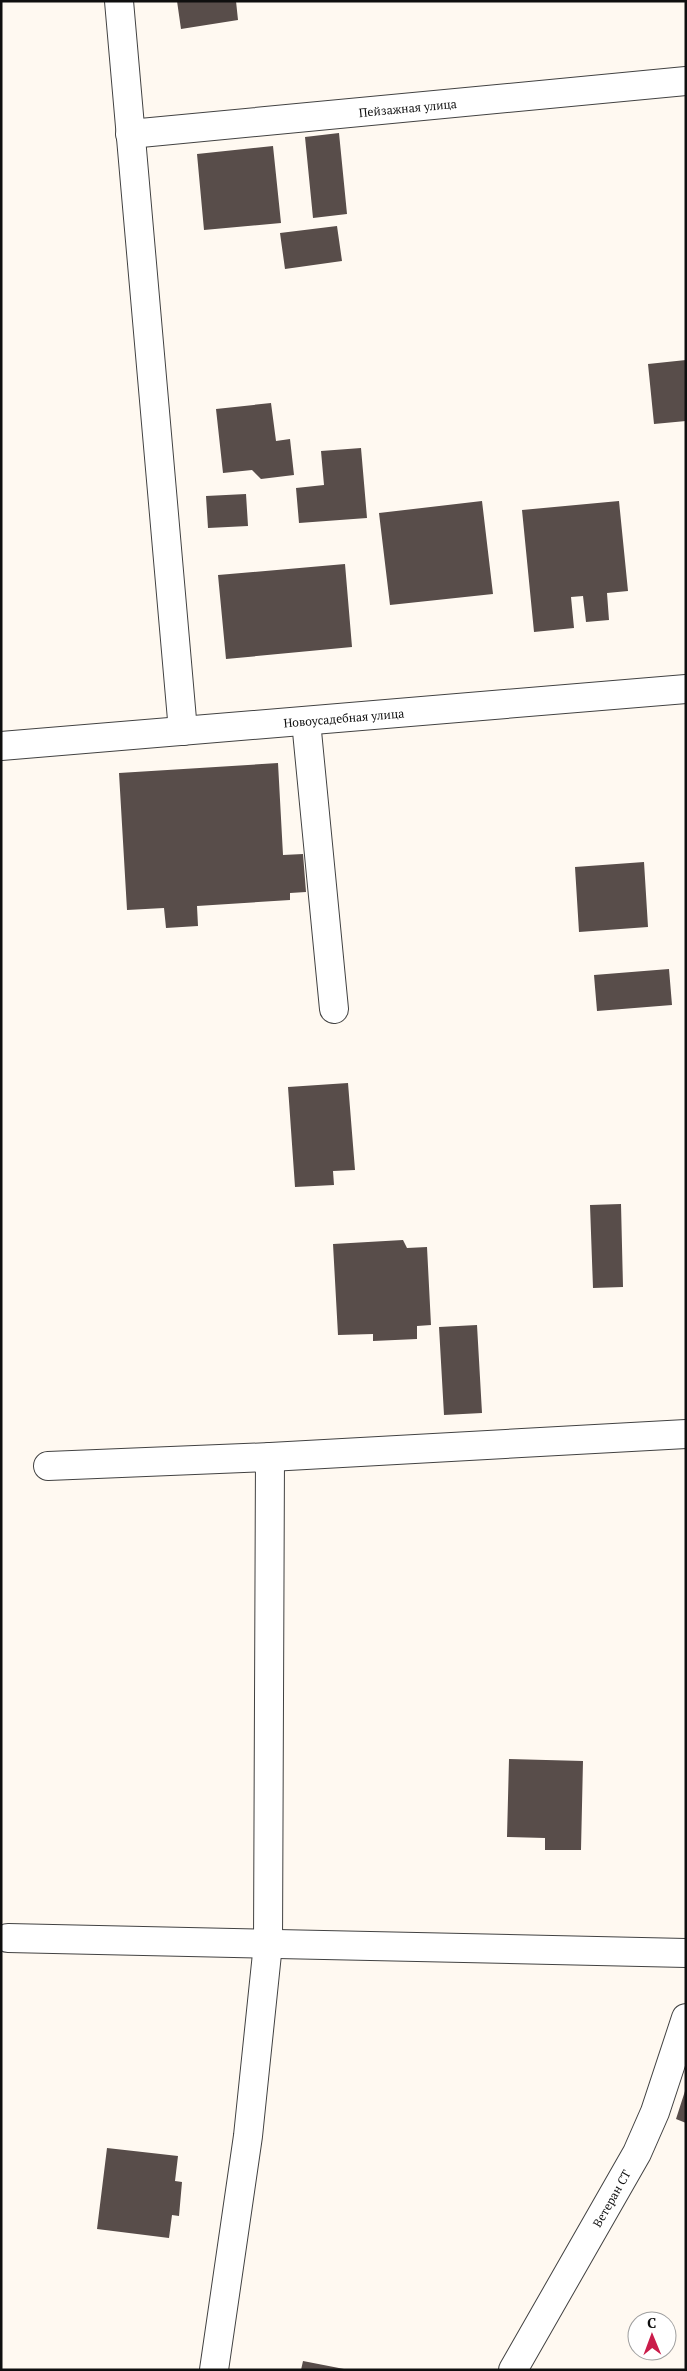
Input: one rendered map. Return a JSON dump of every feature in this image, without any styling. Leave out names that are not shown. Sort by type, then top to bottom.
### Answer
[{"type":"street","points":[[119,1],[182,731]]},
{"type":"street","name":"Пейзажная улица","points":[[130,134],[686,81]]},
{"type":"street","name":"Новоусадебная улица","points":[[1,746],[686,690]]},
{"type":"street","points":[[306,721],[334,1009]]},
{"type":"street","points":[[48,1466],[270,1457],[686,1434]]},
{"type":"street","points":[[214,2370],[248,2136],[268,1944],[270,1457]]},
{"type":"street","points":[[8,1938],[686,1953]]},
{"type":"street","name":"Ветеран СТ","points":[[513,2370],[637,2152],[655,2112],[686,2018]]},
{"type":"building","points":[[177,1],[236,1],[238,20],[181,29]]},
{"type":"building","points":[[339,133],[347,214],[313,218],[305,137]]},
{"type":"building","points":[[273,146],[281,223],[204,230],[197,154]]},
{"type":"building","points":[[337,226],[342,261],[285,269],[280,233]]},
{"type":"building","points":[[686,360],[686,421],[654,424],[648,364]]},
{"type":"building","points":[[271,403],[276,441],[290,439],[294,475],[261,479],[252,470],[223,473],[216,409]]},
{"type":"building","points":[[361,448],[367,518],[299,523],[296,488],[324,485],[321,451]]},
{"type":"building","points":[[246,494],[248,526],[208,528],[206,496]]},
{"type":"building","points":[[482,501],[493,594],[390,605],[379,513]]},
{"type":"building","points":[[619,501],[628,591],[607,593],[609,620],[586,622],[583,596],[571,597],[574,628],[534,632],[522,510]]},
{"type":"building","points":[[345,564],[352,647],[226,659],[218,575]]},
{"type":"building","points":[[278,763],[283,855],[303,854],[306,892],[290,893],[290,900],[197,906],[198,926],[166,928],[164,908],[127,910],[119,773]]},
{"type":"building","points":[[644,862],[648,927],[579,932],[575,867]]},
{"type":"building","points":[[669,969],[672,1005],[597,1011],[594,975]]},
{"type":"building","points":[[348,1083],[355,1170],[333,1171],[334,1185],[295,1187],[288,1087]]},
{"type":"building","points":[[621,1204],[623,1287],[593,1288],[590,1205]]},
{"type":"building","points":[[403,1240],[407,1248],[427,1247],[431,1325],[417,1326],[417,1339],[373,1341],[373,1334],[338,1335],[333,1244]]},
{"type":"building","points":[[477,1325],[482,1413],[444,1415],[439,1327]]},
{"type":"building","points":[[509,1759],[583,1761],[581,1850],[545,1850],[545,1838],[507,1837]]},
{"type":"building","points":[[686,2091],[686,2123],[676,2119]]},
{"type":"building","points":[[107,2148],[178,2156],[175,2181],[182,2182],[179,2216],[172,2215],[169,2238],[97,2229]]},
{"type":"building","points":[[303,2361],[344,2369],[344,2370],[301,2370]]}]
